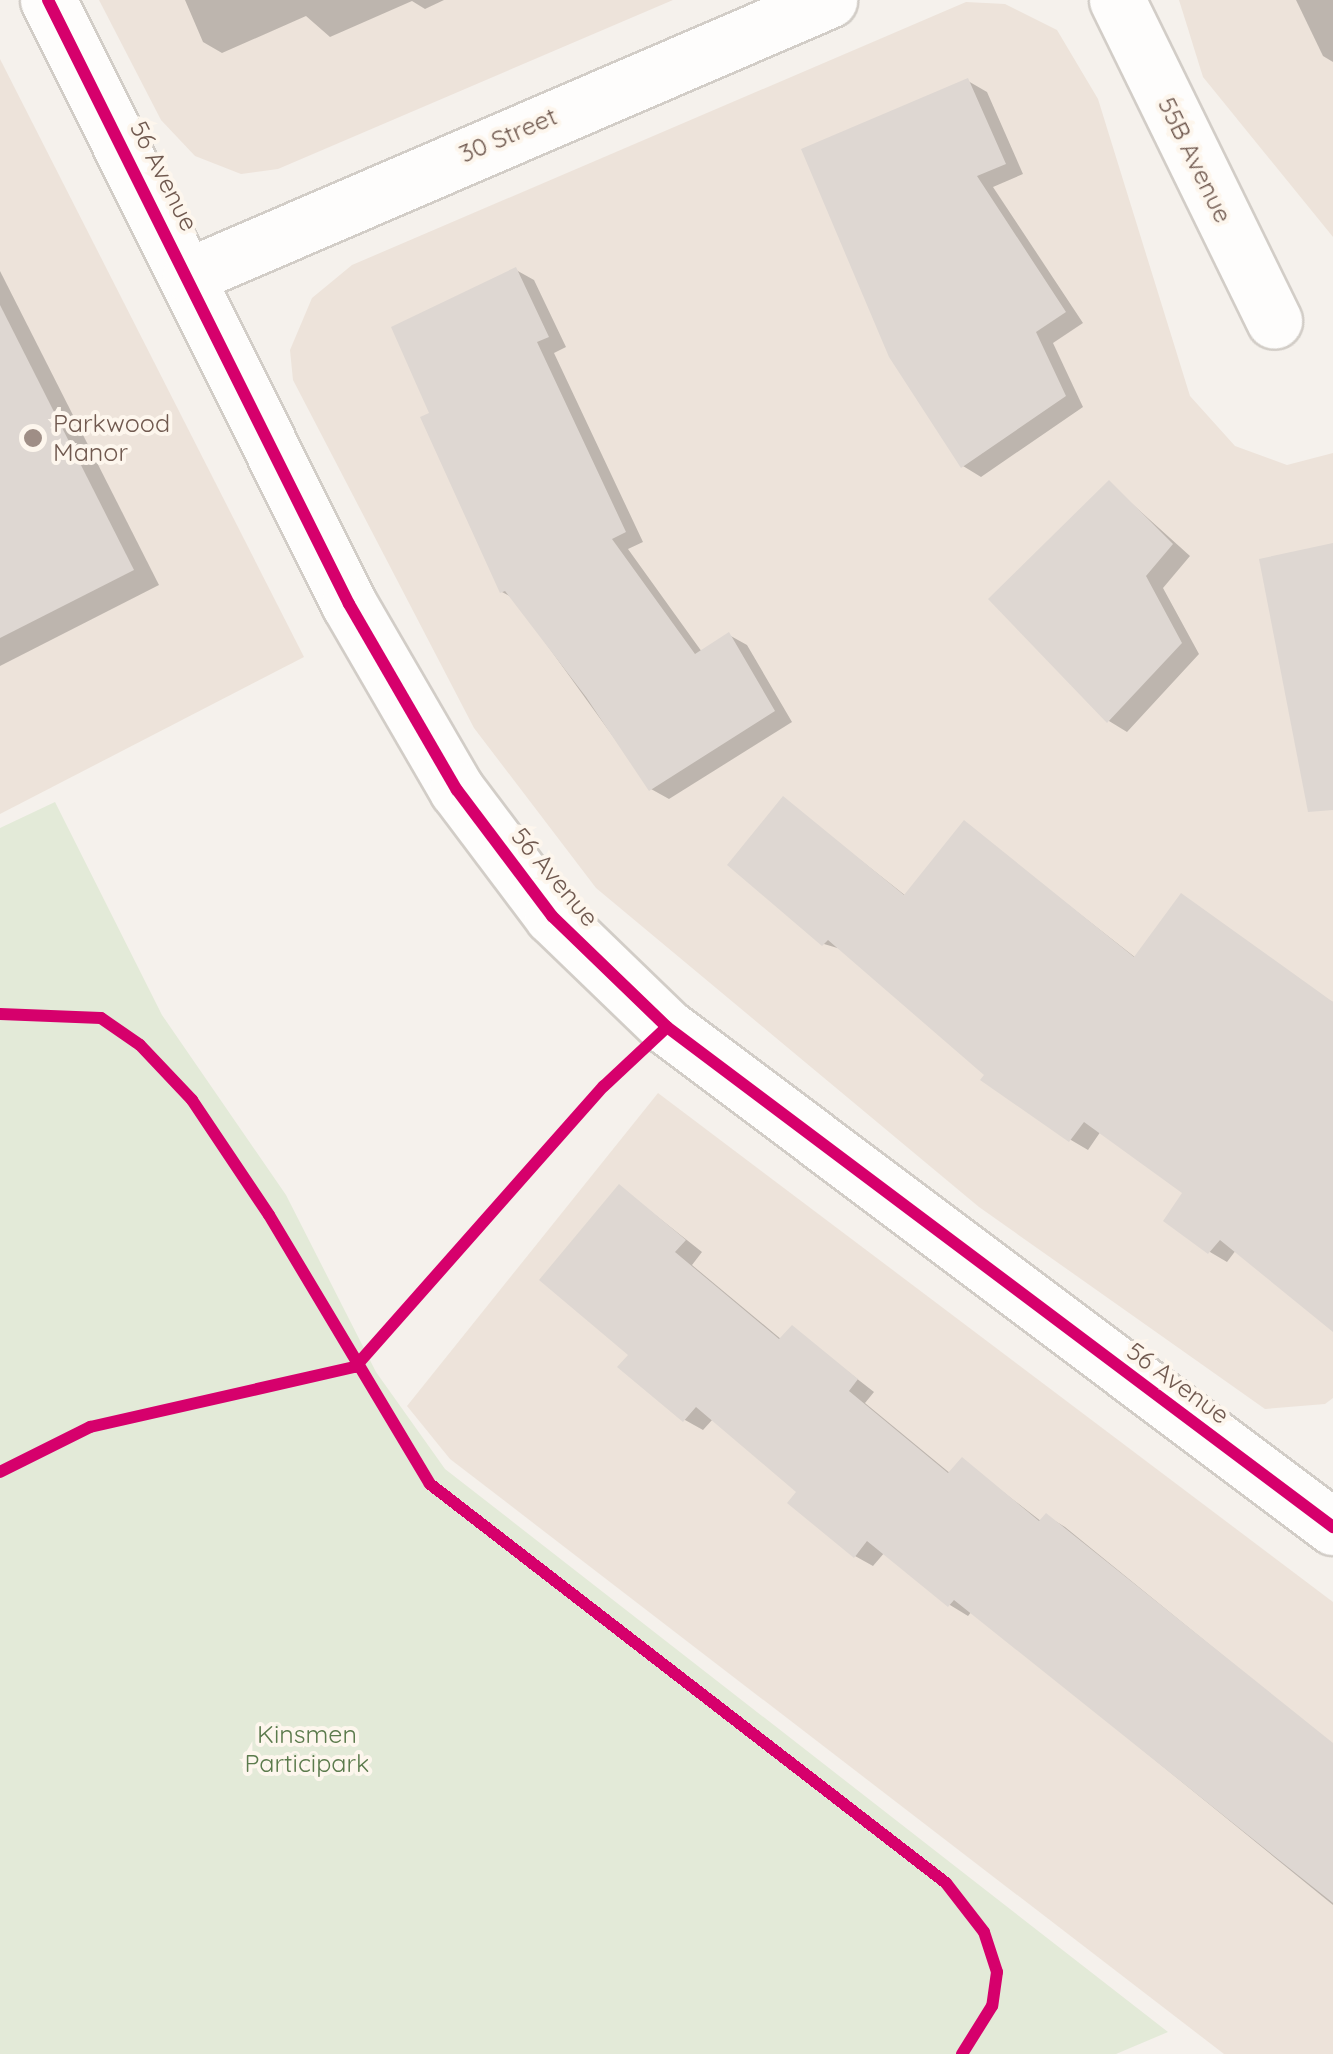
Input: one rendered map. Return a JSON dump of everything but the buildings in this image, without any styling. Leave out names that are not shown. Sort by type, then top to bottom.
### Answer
[{"type":"street","name":"56 Avenue","points":[[48,0],[190,275],[348,604],[457,790],[552,916],[668,1027],[1329,1514]]},
{"type":"street","name":"30 Street","points":[[190,275],[257,241],[829,0]]},
{"type":"street","name":"55B Avenue","points":[[1117,0],[1274,321]]},
{"type":"shaded area","points":[[99,0],[673,0],[278,169],[241,174],[195,156],[161,120]]},
{"type":"shaded area","points":[[1179,0],[1333,0],[1333,237],[1203,77]]},
{"type":"shaded area","points":[[966,2],[1005,4],[1057,30],[1098,99],[1190,396],[1235,446],[1287,465],[1333,453],[1333,1398],[1325,1404],[1265,1409],[979,1207],[596,888],[474,728],[293,380],[290,350],[312,298],[352,265]]},
{"type":"shaded area","points":[[0,59],[304,657],[0,814]]},
{"type":"shaded area","points":[[658,1093],[1333,1602],[1333,2054],[1224,2054],[450,1459],[407,1406]]},
{"type":"green space","name":"Kinsmen Participark","points":[[55,802],[162,1015],[286,1195],[376,1372],[445,1469],[1168,2032],[1116,2054],[0,2054],[0,828]]},
{"type":"cycle path","points":[[48,0],[349,604],[457,790],[552,916],[667,1027],[1333,1527]]},
{"type":"cycle path","points":[[0,1014],[101,1018],[140,1045],[192,1100],[269,1215],[430,1484],[946,1883],[984,1932],[997,1972],[992,2006],[962,2054]]},
{"type":"cycle path","points":[[0,1472],[90,1427],[355,1367],[604,1086],[667,1027]]},
{"type":"place","name":"Parkwood Manor","points":[[33,438]]}]
